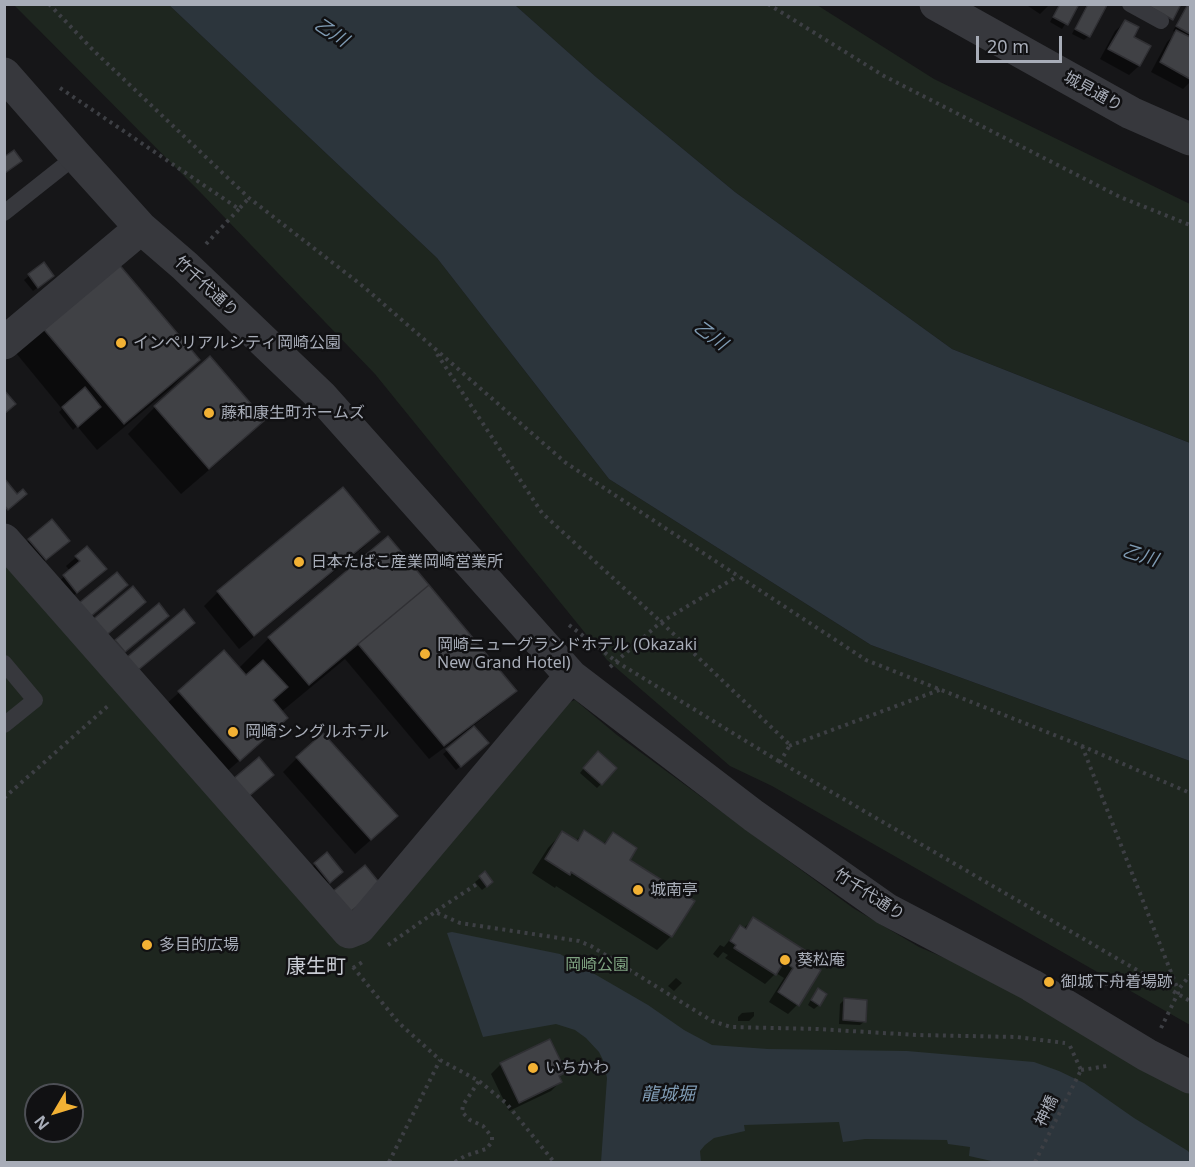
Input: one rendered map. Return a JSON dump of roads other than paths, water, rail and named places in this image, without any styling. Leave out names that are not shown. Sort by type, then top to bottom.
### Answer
[{"type":"street","name":"城見通り","points":[[936,4],[1131,113],[1191,139]]},
{"type":"street","name":"竹千代通り","points":[[4,74],[141,228],[185,266],[322,397],[571,676],[754,816],[886,909],[1031,985],[1147,1054],[1191,1077]]},
{"type":"street","points":[[4,343],[141,228]]},
{"type":"street","points":[[4,540],[349,932],[359,928],[571,676]]},
{"type":"lane","points":[[1130,4],[1161,21]]},
{"type":"lane","points":[[4,213],[76,156]]},
{"type":"lane","points":[[4,663],[35,699],[4,725]]},
{"type":"water","name":"乙川","points":[[169,5],[515,5],[596,77],[735,192],[952,349],[1190,443],[1190,761],[871,645],[609,479],[437,258]]},
{"type":"water","name":"龍城堀","points":[[452,932],[560,954],[712,1045],[768,1049],[907,1051],[1034,1062],[1084,1083],[1134,1118],[1188,1151],[1190,1162],[996,1162],[969,1156],[970,1147],[948,1144],[947,1140],[865,1139],[843,1142],[839,1122],[744,1125],[745,1131],[714,1138],[705,1145],[700,1151],[701,1162],[601,1162],[607,1078],[599,1052],[575,1030],[556,1024],[483,1037],[447,933]]},
{"type":"place","name":"インペリアルシティ岡崎公園","points":[[121,343]]},
{"type":"place","name":"藤和康生町ホームズ","points":[[209,413]]},
{"type":"place","name":"日本たばこ産業岡崎営業所","points":[[299,562]]},
{"type":"place","name":"岡崎ニューグランドホテル (Okazaki New Grand Hotel)","points":[[425,654]]},
{"type":"place","name":"岡崎シングルホテル","points":[[233,732]]},
{"type":"place","name":"城南亭","points":[[638,890]]},
{"type":"place","name":"多目的広場","points":[[147,945]]},
{"type":"place","name":"葵松庵","points":[[785,960]]},
{"type":"place","name":"御城下舟着場跡","points":[[1049,982]]},
{"type":"place","name":"いちかわ","points":[[533,1068]]},
{"type":"district","name":"康生町","points":[[316,967]]},
{"type":"park label","name":"岡崎公園","points":[[597,965]]}]
